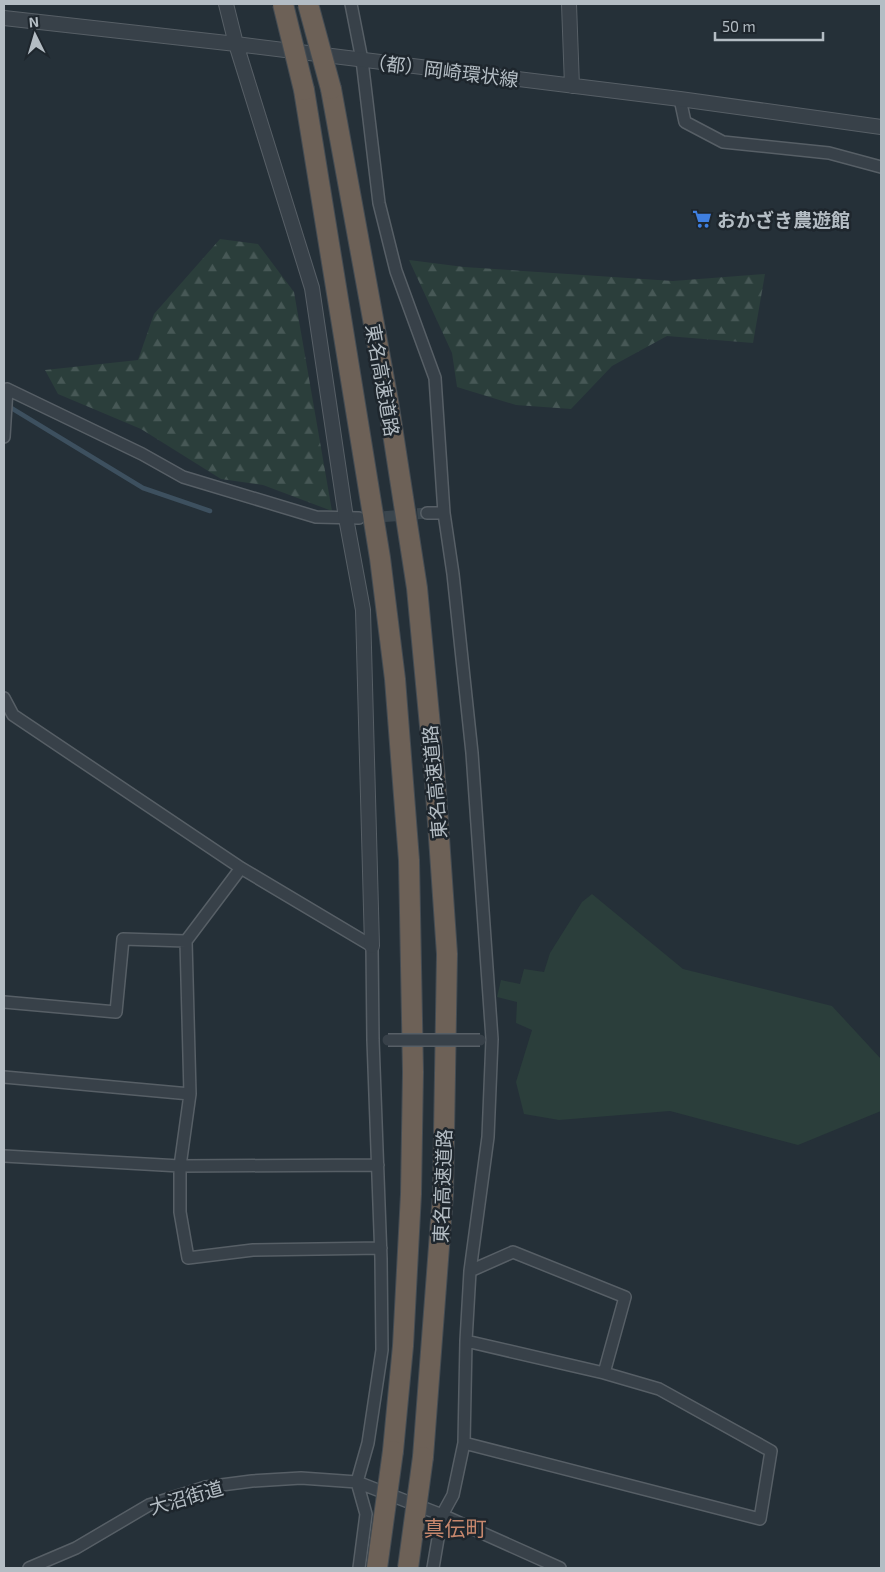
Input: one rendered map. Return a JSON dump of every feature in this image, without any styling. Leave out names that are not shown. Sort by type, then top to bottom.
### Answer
[{"type":"highway","name":"東名高速道路","points":[[283,4],[304,90],[380,558],[395,679],[409,860],[413,1072],[411,1194],[403,1346],[393,1451],[377,1568]]},
{"type":"highway","name":"東名高速道路","points":[[308,4],[331,89],[388,401],[417,588],[435,779],[447,954],[444,1194],[423,1457],[408,1568]]},
{"type":"street","points":[[226,4],[236,44],[312,288],[352,518],[363,610],[373,1040],[381,1248],[382,1350],[368,1442],[357,1482],[366,1514],[359,1568]]},
{"type":"street","points":[[351,4],[362,60],[379,203],[396,270],[436,378],[444,513],[454,584],[472,753],[492,1039],[488,1137],[470,1271],[466,1341],[464,1443],[453,1495],[442,1515],[433,1568]]},
{"type":"street","points":[[569,4],[572,86]]},
{"type":"street","name":"（都）岡崎環状線","points":[[4,18],[236,44],[680,99],[881,127]]},
{"type":"street","points":[[680,99],[685,122],[723,142],[829,152],[881,167]]},
{"type":"street","points":[[4,437],[7,389],[142,454],[183,477],[316,517],[352,518]]},
{"type":"street","points":[[428,513],[444,513]]},
{"type":"street","points":[[4,698],[13,715],[241,868],[372,946]]},
{"type":"street","points":[[241,868],[186,941],[190,1094],[180,1166],[180,1212],[188,1258],[253,1250],[381,1248]]},
{"type":"street","points":[[4,1002],[116,1012],[123,939],[186,941]]},
{"type":"street","points":[[373,1040],[492,1039]]},
{"type":"street","points":[[4,1077],[190,1094]]},
{"type":"street","points":[[4,1156],[180,1166],[378,1165]]},
{"type":"street","points":[[470,1271],[512,1252],[625,1297],[604,1374]]},
{"type":"street","points":[[464,1443],[760,1519],[772,1451],[659,1389],[466,1341]]},
{"type":"street","name":"大沼街道","points":[[29,1568],[76,1548],[149,1505],[206,1487],[252,1481],[301,1478],[357,1482],[442,1515]]},
{"type":"street","points":[[442,1515],[560,1568]]},
{"type":"green space","points":[[220,239],[258,244],[294,292],[332,511],[263,485],[221,479],[141,429],[58,394],[45,370],[138,360],[154,314]]},
{"type":"green space","points":[[409,260],[464,267],[673,281],[765,274],[753,343],[667,336],[612,366],[571,409],[516,405],[457,387],[452,353]]},
{"type":"green space","points":[[592,894],[683,969],[832,1006],[881,1059],[881,1111],[798,1145],[670,1111],[559,1120],[524,1114],[516,1082],[532,1030],[516,1023],[517,1002],[497,997],[501,980],[520,984],[524,969],[544,972],[550,953],[582,902]]},
{"type":"waterway","points":[[8,406],[143,488],[210,511]]},
{"type":"tunnel","points":[[368,518],[427,513]]},
{"type":"place","name":"おかざき農遊館","points":[[702,219]]},
{"type":"district","name":"真伝町","points":[[455,1527]]}]
